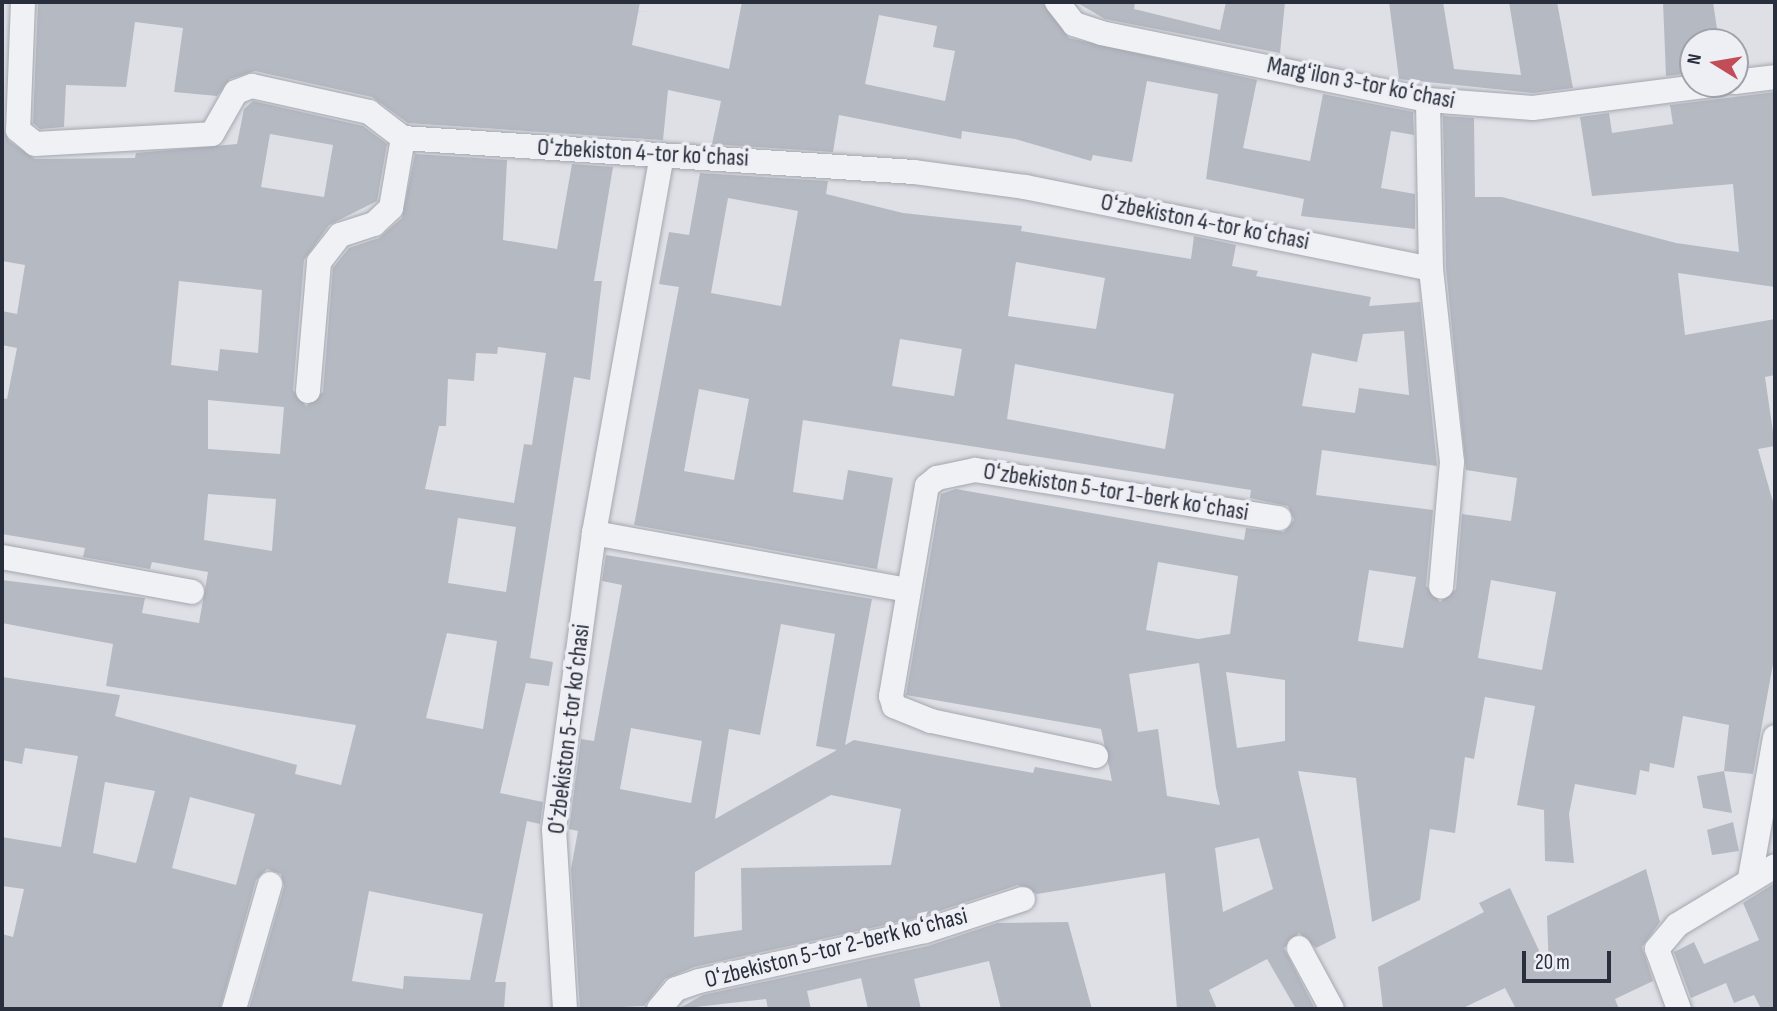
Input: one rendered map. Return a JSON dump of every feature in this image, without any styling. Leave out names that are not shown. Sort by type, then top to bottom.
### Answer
[{"type":"street","points":[[23,2],[18,130],[35,144],[212,134],[236,92],[252,86],[369,112],[403,138],[391,208],[374,224],[340,235],[318,262],[308,391]]},
{"type":"street","name":"Margʻilon 3-tor koʻchasi","points":[[1057,2],[1074,24],[1101,33],[1428,100],[1533,108],[1679,89]]},
{"type":"street","points":[[1749,80],[1775,77]]},
{"type":"street","points":[[1428,100],[1431,270],[1452,462],[1441,587]]},
{"type":"street","name":"Oʻzbekiston 4-tor koʻchasi","points":[[403,138],[915,172],[1025,187],[1431,270]]},
{"type":"street","name":"Oʻzbekiston 5-tor koʻchasi","points":[[565,1009],[554,829],[594,533],[662,156]]},
{"type":"street","name":"Oʻzbekiston 5-tor 1-berk koʻchasi","points":[[1096,756],[931,721],[894,706],[907,590],[927,486],[951,474],[975,470],[1279,518]]},
{"type":"street","points":[[594,533],[907,590]]},
{"type":"street","points":[[2,557],[192,592]]},
{"type":"street","points":[[1749,878],[1775,737]]},
{"type":"street","points":[[1679,1009],[1657,949],[1677,925],[1749,878],[1775,866]]},
{"type":"street","points":[[234,1009],[270,884]]},
{"type":"street","name":"Oʻzbekiston 5-tor 2-berk koʻchasi","points":[[659,1009],[676,989],[699,981],[925,932],[1023,900]]},
{"type":"street","points":[[1298,948],[1332,1009]]},
{"type":"building","points":[[38,2],[640,2],[632,45],[729,69],[742,2],[1042,2],[1069,38],[1257,80],[1243,148],[1310,161],[1323,94],[1413,112],[1414,135],[1391,131],[1381,188],[1415,194],[1415,229],[1301,216],[1304,199],[1206,179],[1218,94],[1147,81],[1132,162],[1093,155],[1091,161],[1015,139],[962,131],[961,139],[839,115],[833,152],[712,144],[721,101],[668,90],[663,140],[408,123],[372,97],[255,71],[230,79],[217,96],[174,92],[183,28],[135,22],[126,87],[66,85],[64,127],[40,129],[33,123]],"holes":[[[879,15],[937,26],[933,47],[955,51],[945,101],[865,84]]]},
{"type":"building","points":[[1076,2],[1135,2],[1134,9],[1220,30],[1226,2],[1285,2],[1280,53],[1105,19]]},
{"type":"building","points":[[1389,2],[1443,2],[1454,69],[1521,75],[1509,2],[1557,2],[1573,88],[1533,93],[1399,79]]},
{"type":"building","points":[[1663,2],[1713,2],[1717,28],[1679,28],[1679,75],[1666,76]]},
{"type":"building","points":[[1775,92],[1775,287],[1678,273],[1685,335],[1775,319],[1775,375],[1765,377],[1775,446],[1758,449],[1775,509],[1775,653],[1753,774],[1724,771],[1729,725],[1683,716],[1674,768],[1650,763],[1649,772],[1640,770],[1636,795],[1575,784],[1569,814],[1574,863],[1545,861],[1544,810],[1517,805],[1535,706],[1485,697],[1474,759],[1465,757],[1455,833],[1430,829],[1420,900],[1372,922],[1356,778],[1298,771],[1336,938],[1316,948],[1299,933],[1284,948],[1315,1009],[1296,1009],[1267,959],[1209,990],[1217,1009],[1177,1009],[1165,873],[1037,894],[1018,885],[921,917],[694,967],[665,979],[644,1006],[580,1009],[571,869],[578,831],[569,829],[581,739],[594,741],[622,585],[602,581],[606,555],[872,599],[845,745],[854,740],[1033,773],[1035,767],[1112,781],[1101,729],[906,695],[941,494],[956,489],[1244,540],[1246,528],[1284,532],[1294,520],[1288,506],[1250,498],[1251,490],[803,420],[793,492],[843,500],[848,470],[893,478],[877,569],[634,525],[679,287],[659,284],[669,232],[689,235],[700,173],[828,181],[826,194],[903,213],[1022,226],[1021,231],[1191,259],[1194,236],[1236,245],[1232,266],[1258,271],[1256,276],[1371,297],[1369,306],[1420,302],[1437,466],[1322,450],[1316,495],[1433,510],[1426,586],[1440,602],[1456,589],[1462,514],[1511,521],[1517,478],[1466,470],[1446,268],[1443,116],[1474,118],[1475,197],[1502,197],[1676,243],[1739,252],[1733,184],[1592,196],[1580,117],[1609,113],[1612,133],[1673,124],[1670,105],[1749,98],[1749,95]],"holes":[[[728,198],[798,211],[781,306],[711,293]],[[1016,262],[1105,278],[1096,329],[1008,316]],[[1404,331],[1409,395],[1359,388],[1355,413],[1302,406],[1312,353],[1357,362],[1363,334]],[[900,339],[962,349],[954,396],[892,386]],[[1015,364],[1174,394],[1165,449],[1007,419]],[[699,389],[749,399],[734,480],[684,471]],[[1158,562],[1238,576],[1230,634],[1198,639],[1146,630]],[[1369,570],[1416,577],[1403,648],[1358,641]],[[1491,580],[1556,592],[1542,670],[1478,658]],[[781,624],[835,634],[816,746],[837,750],[715,819],[729,729],[760,735]],[[1199,663],[1220,805],[1167,796],[1158,729],[1138,732],[1129,674]],[[1226,672],[1285,680],[1285,741],[1237,748]],[[631,728],[702,741],[691,803],[620,789]],[[831,795],[901,809],[891,865],[741,868],[742,930],[694,937],[695,872]],[[1259,838],[1273,889],[1223,912],[1215,848]]]},
{"type":"building","points":[[253,101],[363,126],[387,144],[377,201],[329,225],[304,260],[293,390],[306,406],[323,392],[333,268],[349,248],[379,238],[402,218],[415,154],[507,160],[503,240],[557,249],[572,164],[613,167],[594,281],[602,281],[590,380],[574,377],[530,658],[553,662],[549,686],[526,683],[500,793],[543,802],[540,824],[527,821],[495,982],[506,982],[504,1009],[249,1009],[284,887],[281,874],[267,869],[256,880],[220,1009],[2,1009],[2,934],[13,937],[24,889],[2,886],[2,837],[61,847],[78,756],[25,748],[22,764],[2,760],[2,677],[120,695],[115,716],[297,765],[295,774],[341,785],[356,725],[106,686],[113,644],[2,623],[2,580],[145,598],[142,613],[199,623],[208,572],[152,562],[150,569],[83,557],[85,548],[2,534],[2,398],[7,399],[17,348],[2,345],[2,311],[17,314],[25,265],[2,261],[2,125],[9,141],[35,159],[135,158],[136,153],[237,144],[244,109]],"holes":[[[270,134],[333,145],[324,197],[261,187]],[[179,281],[262,290],[258,353],[220,349],[218,371],[171,365]],[[498,347],[546,353],[532,445],[524,444],[514,503],[425,489],[439,426],[446,426],[448,379],[474,381],[476,353],[497,354]],[[208,400],[284,407],[280,454],[208,449]],[[208,494],[276,499],[272,551],[204,540]],[[458,518],[516,527],[506,592],[448,583]],[[447,633],[497,641],[483,729],[426,718]],[[105,782],[155,791],[136,863],[93,853]],[[190,797],[255,814],[236,885],[172,868]],[[369,891],[483,914],[470,980],[404,976],[403,989],[352,981]]]},
{"type":"building","points":[[1724,771],[1732,813],[1703,808],[1697,776]]},
{"type":"building","points":[[1733,822],[1739,851],[1712,855],[1707,830]]},
{"type":"building","points":[[1646,869],[1660,922],[1642,947],[1653,981],[1615,999],[1619,1009],[1516,1009],[1505,988],[1461,1009],[1383,1009],[1378,967],[1484,912],[1479,903],[1510,888],[1549,972],[1547,916]]},
{"type":"building","points":[[1775,883],[1775,1009],[1761,1009],[1754,995],[1734,1003],[1726,983],[1691,998],[1674,952],[1694,942],[1704,964],[1759,940],[1743,903]]},
{"type":"building","points":[[1068,922],[1092,1009],[1001,1009],[989,961],[914,979],[921,1009],[868,1009],[861,978],[807,991],[811,1009],[768,1009],[766,999],[678,1009],[703,995],[928,946],[997,923]]}]
